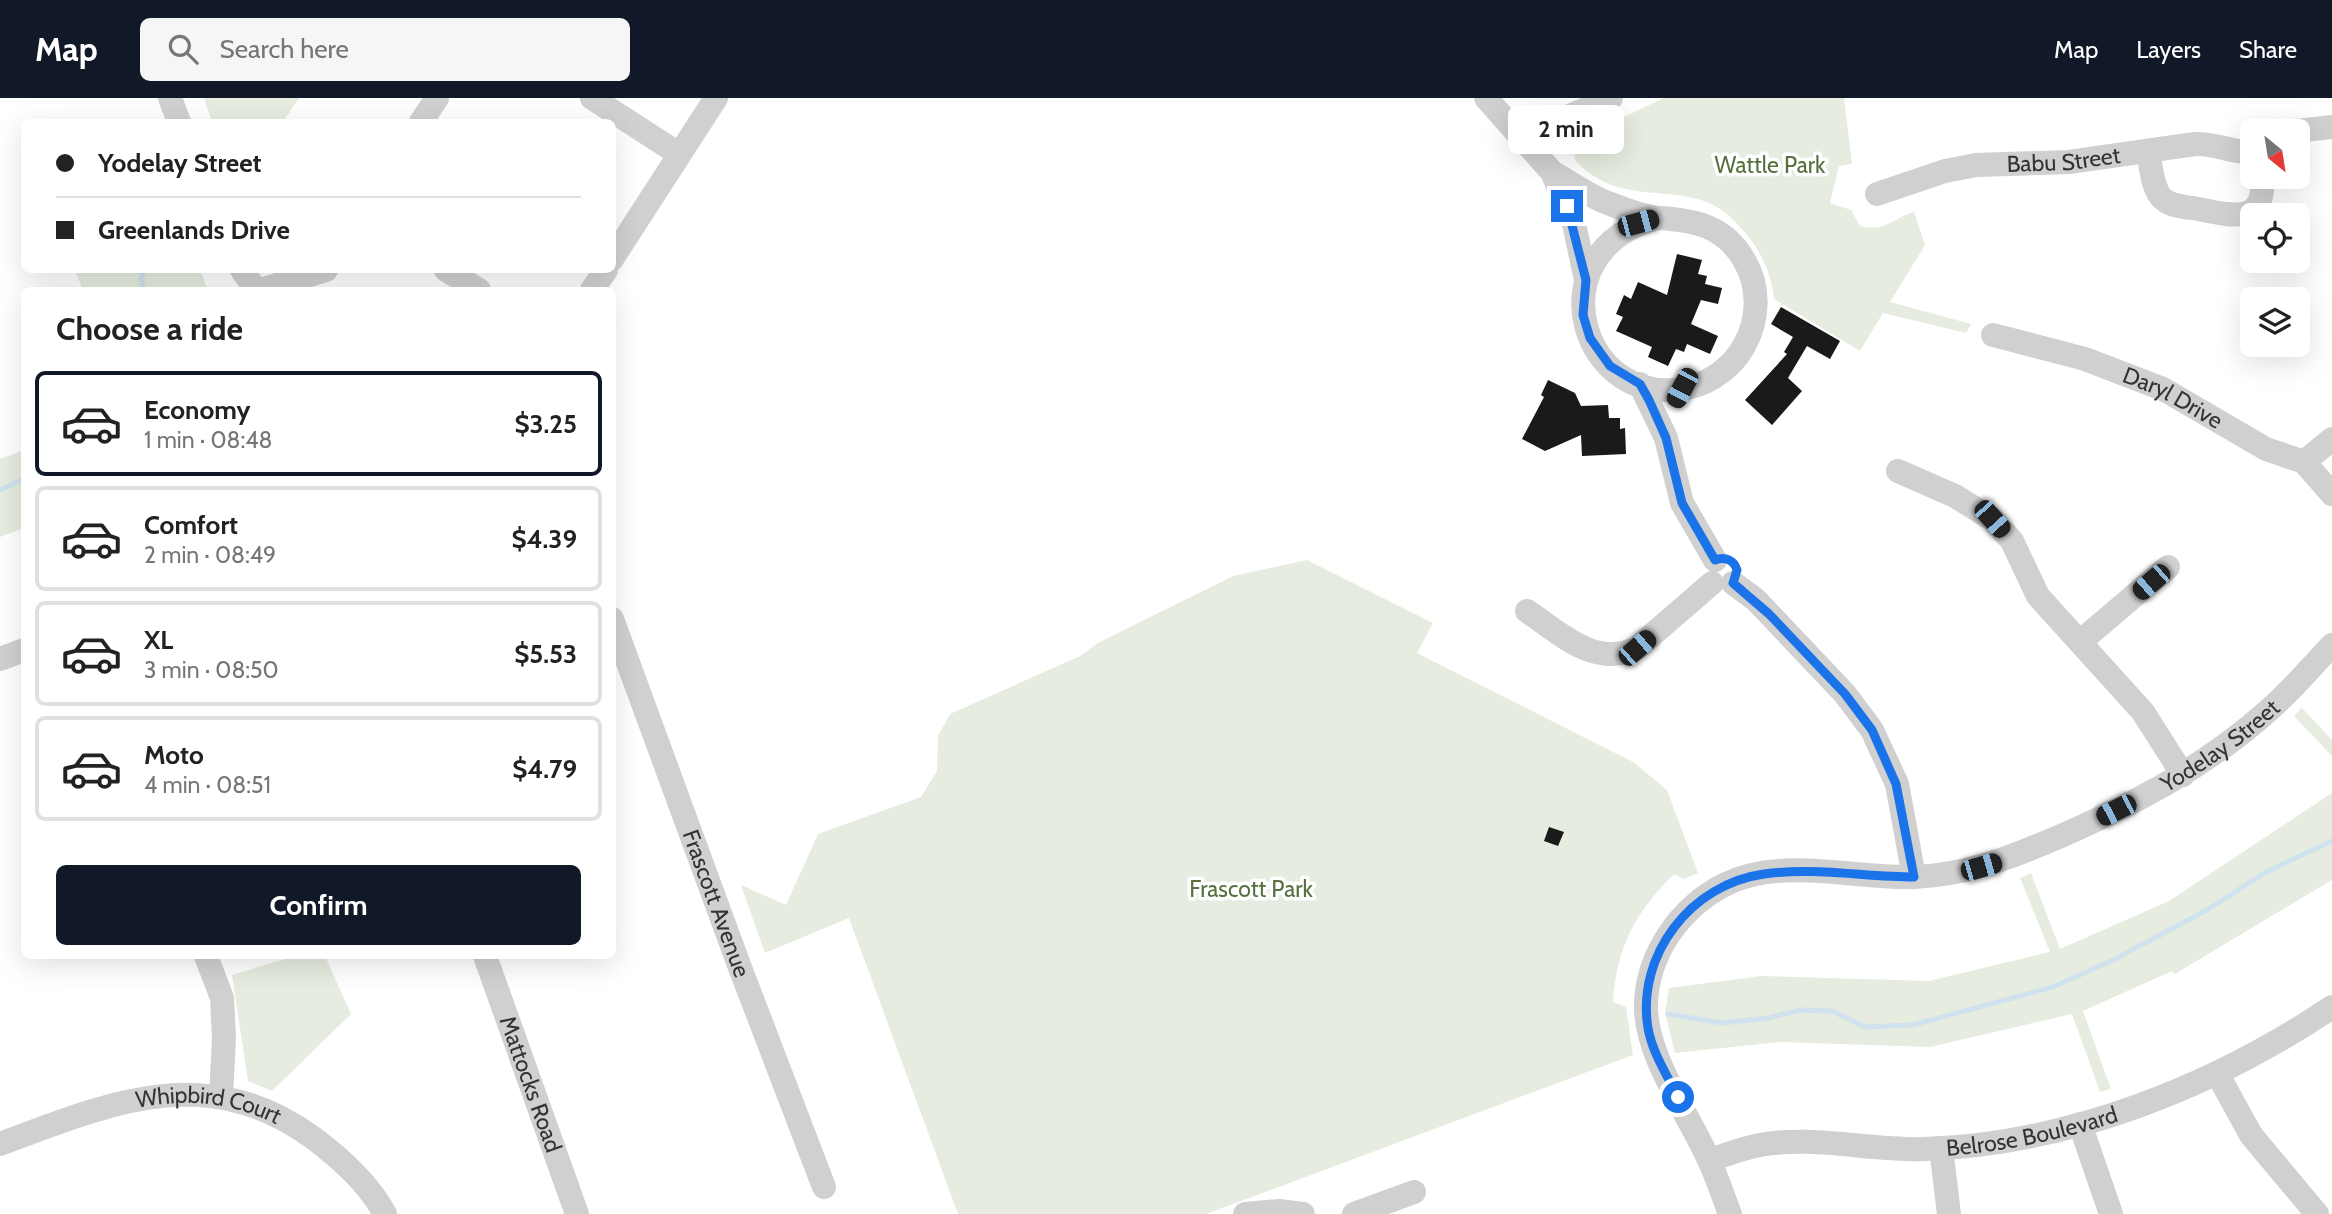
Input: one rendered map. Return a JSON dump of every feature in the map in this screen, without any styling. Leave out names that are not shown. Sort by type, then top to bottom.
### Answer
[{"type":"street","points":[[170,98],[178,119]]},
{"type":"street","points":[[423,119],[437,98]]},
{"type":"street","points":[[592,98],[679,154]]},
{"type":"street","points":[[616,253],[716,98]]},
{"type":"street","points":[[1486,98],[1552,172],[1574,224],[1586,280]]},
{"type":"street","points":[[1521,136],[1611,98]]},
{"type":"street","points":[[2310,129],[2332,127]]},
{"type":"street","name":"Babu Street","points":[[1877,194],[1933,174],[1976,165],[2069,162],[2211,144],[2240,151]]},
{"type":"street","points":[[2148,152],[2159,195],[2171,204],[2232,216],[2245,214],[2260,202],[2263,189]]},
{"type":"street","points":[[1552,172],[1605,202],[1658,218],[1690,219],[1719,232],[1735,247],[1747,265],[1756,296],[1752,328],[1737,357],[1713,378],[1682,388],[1661,389],[1640,384],[1610,366],[1590,338],[1583,315],[1586,280],[1594,260],[1613,238],[1638,223],[1658,218]]},
{"type":"street","points":[[271,287],[316,273]]},
{"type":"street","points":[[451,273],[474,287]]},
{"type":"street","name":"Daryl Drive","points":[[1993,335],[2085,359],[2163,389],[2266,449],[2304,462],[2332,494]]},
{"type":"street","points":[[1640,384],[1666,438],[1682,503],[1720,576],[1769,614],[1845,694],[1872,730],[1896,784],[1914,877]]},
{"type":"street","points":[[1666,438],[1671,413],[1682,388]]},
{"type":"street","points":[[2304,462],[2332,439]]},
{"type":"street","points":[[1898,471],[1955,496],[1992,519],[2012,541],[2038,596],[2143,712],[2183,775]]},
{"type":"street","points":[[2081,641],[2168,567]]},
{"type":"street","points":[[1527,611],[1591,653],[1626,653],[1637,648],[1720,576]]},
{"type":"street","name":"Frascott Avenue","points":[[616,630],[824,1187]]},
{"type":"street","name":"Yodelay Street","points":[[1730,1214],[1709,1160],[1648,1031],[1646,1002],[1650,978],[1670,931],[1711,893],[1751,876],[1783,872],[1914,877],[1961,873],[2002,862],[2094,821],[2183,775],[2269,711],[2332,645]]},
{"type":"street","points":[[0,659],[21,651]]},
{"type":"street","points":[[207,959],[222,998],[224,1038],[221,1097]]},
{"type":"street","name":"Mattocks Road","points":[[486,959],[577,1214]]},
{"type":"street","name":"Belrose Boulevard","points":[[1709,1160],[1762,1144],[1941,1148],[2017,1140],[2080,1124],[2217,1073],[2332,1007]]},
{"type":"street","points":[[2217,1073],[2251,1135],[2317,1214]]},
{"type":"street","name":"Whipbird Court","points":[[1,1140],[125,1100],[155,1094],[190,1093],[221,1097],[263,1111],[306,1133],[357,1177],[384,1214]]},
{"type":"street","points":[[2080,1124],[2111,1214]]},
{"type":"street","points":[[1941,1148],[1949,1214]]},
{"type":"street","points":[[1354,1214],[1414,1192]]},
{"type":"street","points":[[1245,1214],[1279,1211],[1303,1214]]},
{"type":"green space","points":[[204,98],[299,98],[285,119],[211,119]]},
{"type":"green space","name":"Wattle Park","points":[[1664,98],[1844,98],[1852,164],[1839,166],[1830,203],[1851,210],[1860,226],[1869,227],[1883,226],[1914,212],[1925,245],[1890,302],[1971,324],[1966,333],[1883,313],[1860,351],[1774,299],[1769,273],[1757,249],[1724,211],[1686,196],[1629,190],[1610,184],[1592,175],[1575,160],[1574,146],[1581,137]]},
{"type":"green space","points":[[76,273],[201,273],[207,287],[82,287]]},
{"type":"green space","points":[[21,451],[21,529],[0,537],[0,459]]},
{"type":"green space","name":"Frascott Park","points":[[1307,560],[1433,623],[1417,653],[1633,762],[1667,790],[1698,873],[1684,879],[1674,874],[1660,888],[1639,917],[1624,947],[1613,1002],[1626,1007],[1633,1055],[1206,1214],[958,1214],[849,918],[765,953],[741,885],[786,905],[818,834],[921,797],[937,771],[938,736],[950,714],[1080,656],[1098,643],[1233,576]]},
{"type":"green space","points":[[2302,708],[2332,740],[2332,756],[2294,716]]},
{"type":"green space","points":[[2332,793],[2332,880],[2175,974],[2172,971],[2083,1011],[2111,1089],[2100,1092],[2072,1014],[1930,1047],[1781,1042],[1675,1053],[1665,1013],[1669,988],[1761,976],[1929,981],[2050,952],[2020,878],[2031,873],[2060,949],[2169,901]]},
{"type":"green space","points":[[285,959],[326,959],[351,1014],[272,1091],[248,1081],[232,975]]},
{"type":"building","points":[[1677,254],[1702,260],[1698,274],[1707,276],[1705,284],[1722,288],[1718,304],[1701,300],[1691,324],[1718,336],[1710,354],[1687,344],[1684,352],[1676,349],[1668,366],[1648,357],[1652,347],[1616,331],[1623,317],[1616,314],[1624,295],[1631,299],[1638,282],[1667,295]]},
{"type":"building","points":[[1781,307],[1840,341],[1830,359],[1807,346],[1788,378],[1802,391],[1772,425],[1745,400],[1787,354],[1784,352],[1793,337],[1771,324]]},
{"type":"building","points":[[1548,380],[1575,393],[1581,406],[1608,405],[1609,418],[1620,418],[1620,429],[1625,428],[1626,454],[1582,456],[1581,435],[1545,451],[1522,439],[1544,397],[1541,395]]},
{"type":"building","points":[[1549,827],[1564,832],[1558,846],[1544,841]]},
{"type":"waterway","points":[[143,273],[143,287]]},
{"type":"waterway","points":[[0,490],[21,480]]},
{"type":"waterway","points":[[1668,1014],[1722,1023],[1768,1018],[1801,1010],[1832,1011],[1865,1027],[1913,1025],[2053,987],[2113,960],[2207,910],[2266,872],[2332,841]]},
{"type":"route","points":[[1567,206],[1574,224],[1586,280],[1583,315],[1595,348],[1619,374],[1640,384],[1654,408],[1666,438],[1682,503],[1715,560],[1724,558],[1733,562],[1737,575],[1733,583],[1756,600],[1845,694],[1872,730],[1896,784],[1914,877],[1858,877],[1805,872],[1762,874],[1725,885],[1698,902],[1684,915],[1670,931],[1658,953],[1652,967],[1646,1002],[1650,1038],[1678,1097]]}]
